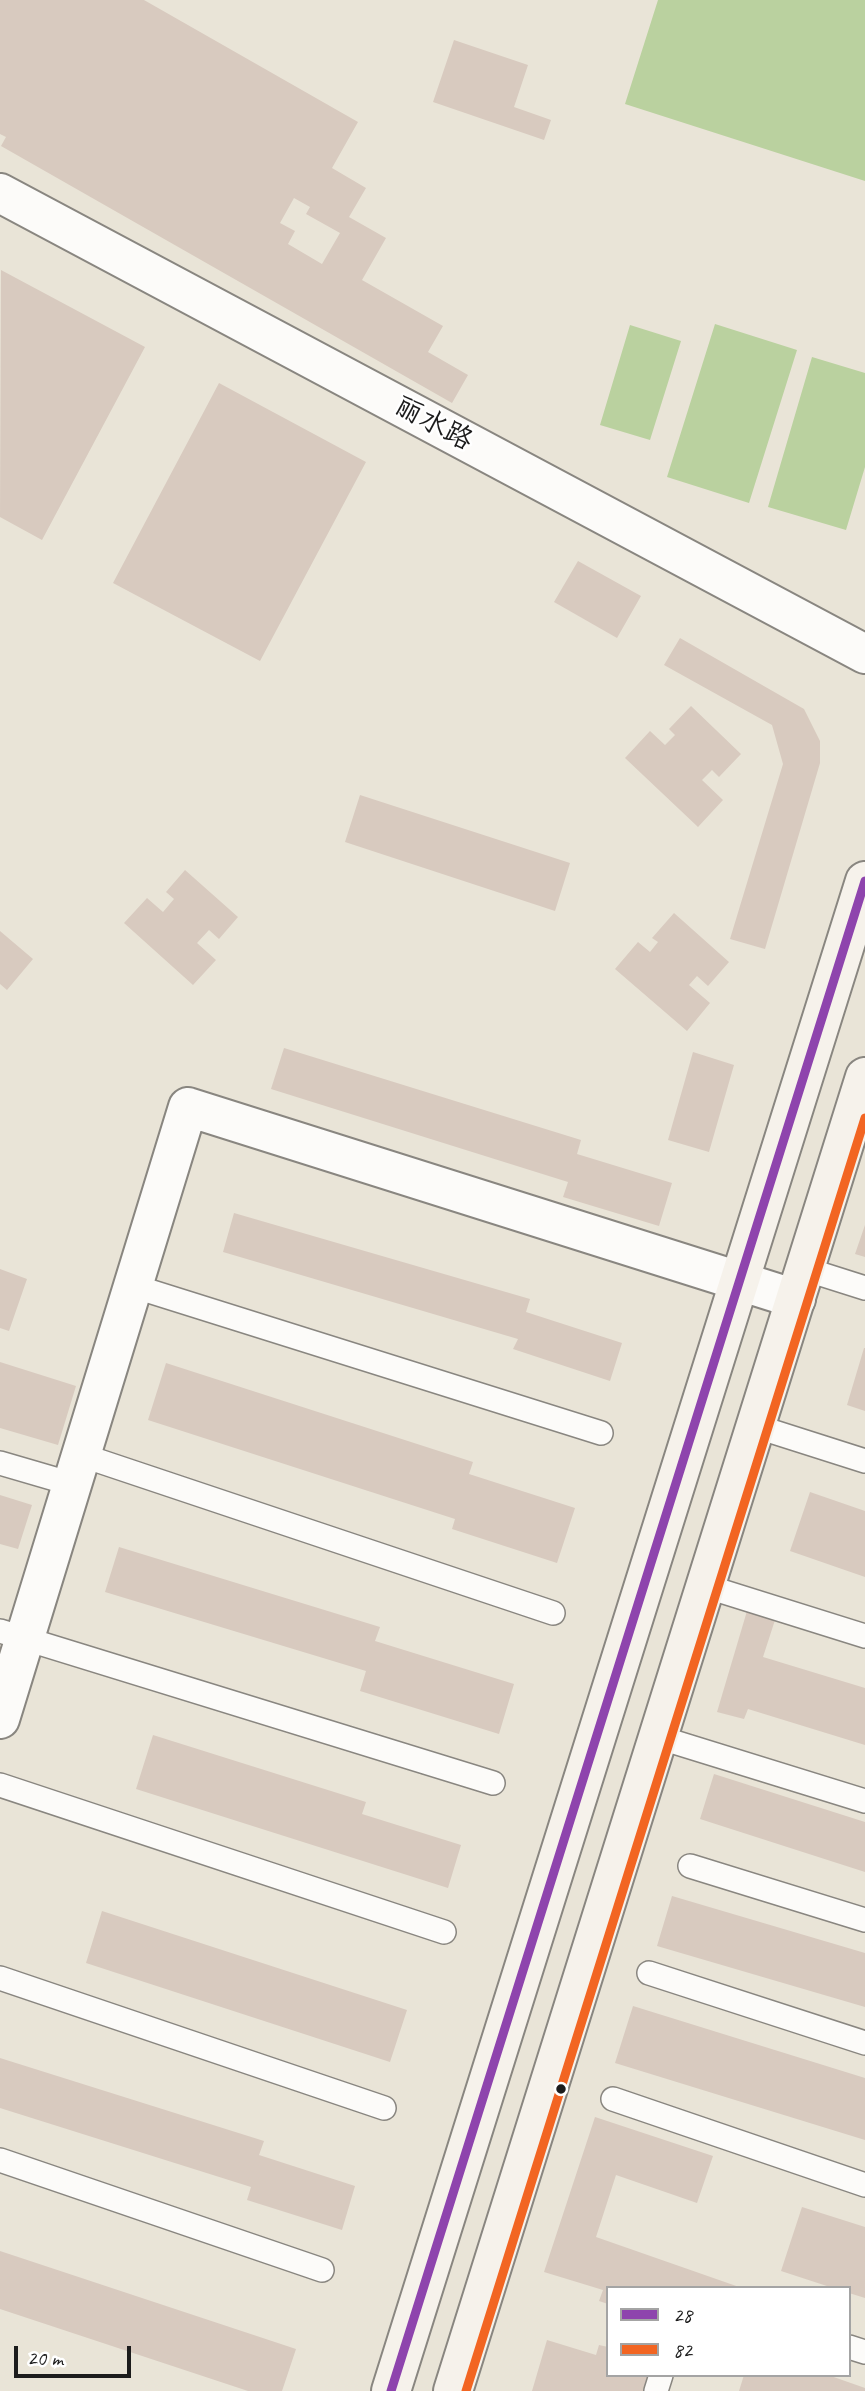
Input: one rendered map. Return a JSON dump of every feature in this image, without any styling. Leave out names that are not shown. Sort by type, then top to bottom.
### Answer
[{"type":"main road","points":[[391,2391],[865,881]]},
{"type":"main road","points":[[453,2391],[865,1077]]},
{"type":"street","name":"丽水路","points":[[0,193],[865,654]]},
{"type":"street","points":[[0,1719],[12,1634],[77,1469],[188,1107],[739,1282],[800,1284]]},
{"type":"lane","points":[[800,1284],[865,1287]]},
{"type":"lane","points":[[133,1286],[601,1433]]},
{"type":"lane","points":[[755,1426],[865,1461]]},
{"type":"lane","points":[[0,1463],[77,1469],[553,1613]]},
{"type":"lane","points":[[705,1586],[865,1636]]},
{"type":"lane","points":[[12,1634],[493,1783]]},
{"type":"lane","points":[[658,1737],[865,1801]]},
{"type":"lane","points":[[0,1785],[444,1932]]},
{"type":"lane","points":[[690,1867],[865,1920]]},
{"type":"lane","points":[[649,1973],[865,2043]]},
{"type":"lane","points":[[0,1978],[384,2108]]},
{"type":"lane","points":[[614,2099],[865,2185]]},
{"type":"lane","points":[[0,2160],[322,2270]]},
{"type":"green space","points":[[658,0],[865,0],[865,181],[625,104]]},
{"type":"green space","points":[[715,324],[797,350],[749,503],[667,477]]},
{"type":"green space","points":[[630,325],[681,341],[650,440],[600,425]]},
{"type":"green space","points":[[812,357],[865,373],[865,467],[846,530],[768,507]]},
{"type":"building","points":[[0,0],[144,0],[358,122],[332,168],[366,188],[349,217],[386,238],[362,280],[443,326],[428,352],[468,375],[452,403],[1,146],[6,137],[0,134]],"holes":[[[294,198],[310,207],[306,214],[340,233],[322,264],[288,244],[295,231],[280,223]]]},
{"type":"building","points":[[454,40],[528,65],[514,107],[551,120],[544,140],[433,102]]},
{"type":"building","points":[[1,270],[145,347],[42,540],[0,517]]},
{"type":"building","points":[[219,383],[366,462],[260,661],[113,583]]},
{"type":"building","points":[[578,561],[641,596],[617,638],[554,602]]},
{"type":"building","points":[[680,638],[804,709],[820,741],[820,763],[765,949],[730,939],[783,764],[772,725],[664,665]]},
{"type":"building","points":[[691,706],[741,754],[719,777],[712,770],[702,780],[723,800],[698,827],[625,758],[650,731],[665,745],[675,735],[669,729]]},
{"type":"building","points":[[360,795],[570,863],[555,911],[345,842]]},
{"type":"building","points":[[185,870],[238,917],[219,939],[209,930],[197,943],[216,960],[193,985],[124,923],[147,898],[163,912],[174,899],[166,892]]},
{"type":"building","points":[[674,913],[729,962],[708,986],[697,976],[689,985],[710,1003],[687,1031],[615,969],[638,942],[650,952],[658,942],[652,938]]},
{"type":"building","points":[[0,931],[33,959],[7,990],[0,984]]},
{"type":"building","points":[[284,1048],[581,1140],[577,1154],[672,1183],[659,1226],[563,1197],[568,1182],[271,1089]]},
{"type":"building","points":[[693,1052],[734,1065],[709,1152],[668,1140]]},
{"type":"building","points":[[234,1213],[530,1299],[526,1312],[622,1343],[610,1381],[513,1349],[518,1339],[223,1252]]},
{"type":"building","points":[[865,1225],[865,1257],[855,1254]]},
{"type":"building","points":[[0,1269],[27,1279],[9,1331],[0,1328]]},
{"type":"building","points":[[865,1348],[865,1411],[847,1405]]},
{"type":"building","points":[[0,1362],[76,1386],[58,1445],[0,1428]]},
{"type":"building","points":[[166,1363],[473,1462],[469,1474],[575,1508],[557,1563],[452,1529],[455,1519],[148,1420]]},
{"type":"building","points":[[810,1492],[865,1511],[865,1577],[790,1551]]},
{"type":"building","points":[[0,1495],[32,1505],[18,1549],[0,1544]]},
{"type":"building","points":[[119,1547],[380,1627],[375,1641],[514,1684],[499,1734],[360,1691],[366,1671],[105,1592]]},
{"type":"building","points":[[747,1611],[775,1620],[763,1657],[865,1688],[865,1745],[748,1709],[744,1719],[717,1712]]},
{"type":"building","points":[[153,1735],[366,1802],[362,1814],[461,1845],[448,1888],[136,1789]]},
{"type":"building","points":[[714,1774],[865,1822],[865,1872],[700,1819]]},
{"type":"building","points":[[672,1896],[865,1953],[865,2007],[657,1946]]},
{"type":"building","points":[[102,1911],[407,2010],[390,2062],[86,1963]]},
{"type":"building","points":[[633,2006],[865,2078],[865,2140],[615,2063]]},
{"type":"building","points":[[0,2058],[264,2141],[259,2155],[355,2186],[342,2230],[247,2200],[251,2187],[0,2108]]},
{"type":"building","points":[[595,2117],[713,2156],[697,2203],[616,2175],[596,2237],[736,2286],[606,2286],[606,2303],[599,2301],[603,2290],[544,2272]]},
{"type":"building","points":[[802,2207],[865,2227],[865,2298],[851,2294],[851,2286],[827,2286],[781,2271]]},
{"type":"building","points":[[0,2251],[296,2349],[282,2391],[248,2391],[0,2309]]},
{"type":"building","points":[[547,2340],[596,2355],[599,2345],[606,2347],[606,2377],[647,2377],[643,2391],[532,2391]]},
{"type":"building","points":[[743,2377],[834,2377],[865,2388],[865,2391],[739,2391]]},
{"type":"transit line","name":"28","points":[[391,2391],[865,881]]},
{"type":"transit line","name":"82","points":[[466,2391],[865,1118]]}]
